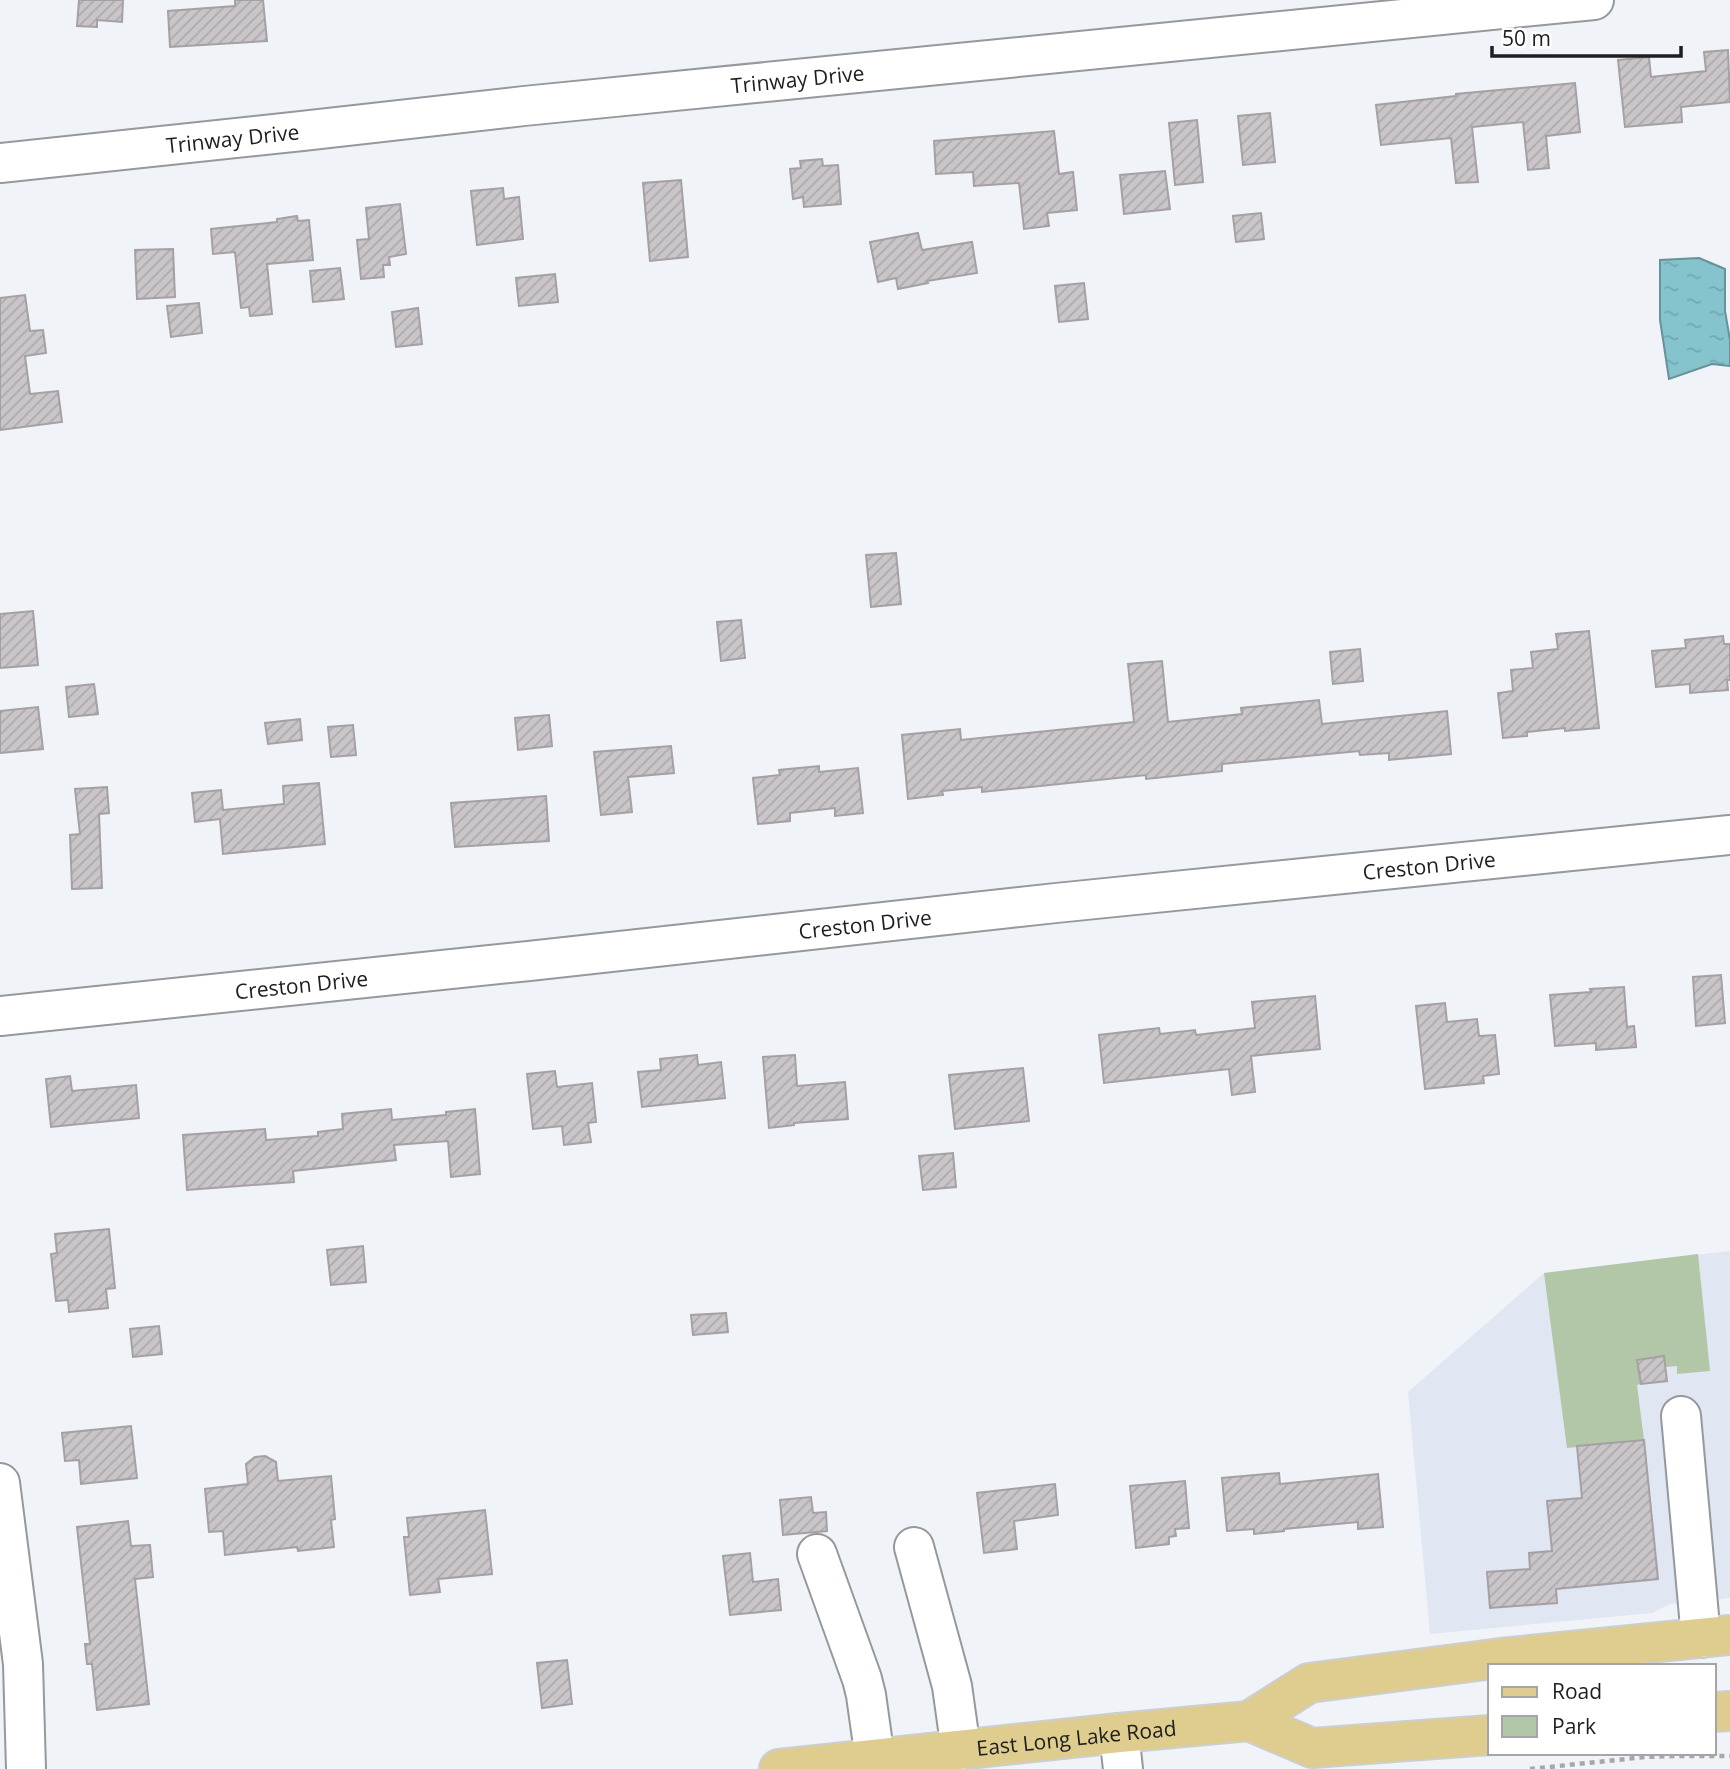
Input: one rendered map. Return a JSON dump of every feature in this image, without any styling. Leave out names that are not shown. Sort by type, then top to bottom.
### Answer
[{"type":"main road","name":"East Long Lake Road","points":[[1490,1664],[1716,1637]]},
{"type":"main road","name":"East Long Lake Road","points":[[779,1769],[891,1761],[961,1750],[1121,1751],[1248,1721],[1309,1683],[1488,1664]]},
{"type":"main road","name":"East Long Lake Road","points":[[1248,1721],[1312,1748],[1488,1735]]},
{"type":"street","name":"Trinway Drive","points":[[0,163],[537,104],[1594,0]]},
{"type":"street","name":"Creston Drive","points":[[0,1016],[1056,903],[1730,835]]},
{"type":"street","points":[[1681,1416],[1716,1637]]},
{"type":"street","points":[[0,1483],[23,1664],[26,1769]]},
{"type":"street","points":[[914,1547],[952,1686],[961,1750]]},
{"type":"street","points":[[817,1554],[891,1761]]},
{"type":"path","points":[[1530,1769],[1645,1757],[1730,1756]]},
{"type":"shaded area","points":[[1730,1251],[1730,1598],[1670,1604],[1652,1613],[1430,1634],[1408,1392],[1544,1273]]},
{"type":"green space","points":[[1698,1254],[1710,1371],[1677,1374],[1677,1366],[1665,1367],[1664,1357],[1638,1360],[1641,1384],[1637,1385],[1644,1440],[1567,1448],[1544,1273]]},
{"type":"water","points":[[1699,258],[1725,269],[1725,311],[1730,340],[1730,366],[1712,364],[1669,379],[1660,320],[1660,260]]},
{"type":"building","points":[[79,0],[123,0],[122,22],[97,20],[97,27],[77,26]]},
{"type":"building","points":[[235,0],[263,0],[267,41],[170,47],[168,11],[235,6]]},
{"type":"building","points":[[1728,50],[1730,102],[1681,107],[1682,122],[1625,127],[1618,60],[1649,57],[1651,77],[1706,71],[1704,52]]},
{"type":"building","points":[[1575,83],[1580,132],[1546,136],[1549,168],[1528,170],[1523,122],[1472,127],[1478,182],[1456,183],[1451,138],[1381,145],[1376,105],[1456,94]]},
{"type":"building","points":[[1270,113],[1275,162],[1243,165],[1238,116]]},
{"type":"building","points":[[1197,120],[1203,182],[1175,185],[1169,123]]},
{"type":"building","points":[[1054,131],[1059,174],[1073,172],[1077,210],[1047,213],[1049,226],[1024,229],[1019,183],[974,186],[973,172],[936,174],[934,141]]},
{"type":"building","points":[[822,159],[823,166],[838,165],[841,204],[804,207],[803,197],[793,199],[790,169],[801,168],[800,161]]},
{"type":"building","points":[[1165,171],[1170,209],[1124,214],[1120,175]]},
{"type":"building","points":[[681,180],[688,257],[650,261],[643,183]]},
{"type":"building","points":[[503,188],[504,199],[519,197],[523,239],[477,245],[471,191]]},
{"type":"building","points":[[400,204],[406,254],[389,257],[390,265],[383,265],[384,277],[361,279],[357,240],[369,239],[366,208]]},
{"type":"building","points":[[1261,213],[1264,239],[1236,242],[1233,216]]},
{"type":"building","points":[[297,216],[298,221],[309,220],[313,260],[267,264],[272,314],[250,316],[249,307],[241,308],[235,252],[213,254],[211,229],[277,222],[277,219]]},
{"type":"building","points":[[918,233],[922,250],[972,242],[977,273],[898,289],[896,278],[878,282],[870,242]]},
{"type":"building","points":[[173,249],[175,297],[137,299],[135,250]]},
{"type":"building","points":[[340,268],[344,299],[313,302],[310,271]]},
{"type":"building","points":[[555,274],[558,302],[519,306],[516,278]]},
{"type":"building","points":[[1084,283],[1088,319],[1059,322],[1055,286]]},
{"type":"building","points":[[25,295],[30,331],[43,330],[46,353],[25,356],[30,394],[58,391],[62,422],[0,430],[0,298]]},
{"type":"building","points":[[199,303],[202,333],[171,337],[167,306]]},
{"type":"building","points":[[418,308],[422,344],[396,347],[392,312]]},
{"type":"building","points":[[896,553],[901,604],[871,607],[866,555]]},
{"type":"building","points":[[33,611],[38,665],[0,668],[0,614]]},
{"type":"building","points":[[741,620],[745,658],[721,661],[717,622]]},
{"type":"building","points":[[1589,631],[1599,728],[1565,731],[1565,728],[1527,732],[1527,736],[1503,738],[1498,693],[1513,691],[1511,670],[1533,668],[1531,652],[1558,649],[1556,634]]},
{"type":"building","points":[[1723,636],[1724,644],[1730,644],[1728,690],[1690,693],[1690,684],[1656,687],[1652,651],[1686,648],[1685,640]]},
{"type":"building","points":[[1360,649],[1363,681],[1333,684],[1330,652]]},
{"type":"building","points":[[1162,661],[1168,722],[1242,714],[1241,708],[1319,700],[1322,724],[1447,711],[1451,754],[1389,760],[1389,753],[1360,755],[1359,751],[1222,764],[1222,771],[1146,779],[1146,775],[982,792],[982,787],[942,791],[943,795],[908,799],[902,735],[960,729],[961,740],[1134,722],[1128,664]]},
{"type":"building","points":[[94,684],[98,714],[69,717],[66,687]]},
{"type":"building","points":[[38,707],[43,749],[0,753],[0,711]]},
{"type":"building","points":[[549,715],[552,746],[518,750],[515,718]]},
{"type":"building","points":[[300,719],[302,740],[268,744],[265,723]]},
{"type":"building","points":[[353,725],[356,755],[331,757],[328,727]]},
{"type":"building","points":[[671,746],[674,773],[628,777],[632,812],[601,815],[594,752]]},
{"type":"building","points":[[819,766],[819,772],[858,768],[863,813],[835,816],[835,808],[790,813],[790,821],[758,824],[753,778],[780,775],[779,770]]},
{"type":"building","points":[[319,783],[325,844],[223,854],[220,819],[195,822],[192,793],[221,790],[223,810],[284,804],[283,786]]},
{"type":"building","points":[[107,787],[109,813],[99,814],[102,888],[72,889],[70,835],[80,834],[75,789]]},
{"type":"building","points":[[546,796],[549,841],[455,847],[451,803]]},
{"type":"building","points":[[1721,975],[1725,1023],[1696,1026],[1693,977]]},
{"type":"building","points":[[1624,987],[1627,1027],[1634,1026],[1636,1047],[1596,1050],[1596,1043],[1555,1046],[1550,995]]},
{"type":"building","points":[[1315,996],[1320,1049],[1251,1056],[1255,1092],[1232,1095],[1229,1069],[1104,1083],[1099,1035],[1159,1028],[1160,1034],[1195,1030],[1196,1035],[1255,1028],[1252,1002]]},
{"type":"building","points":[[1445,1003],[1447,1022],[1477,1019],[1479,1036],[1495,1035],[1499,1074],[1483,1076],[1484,1083],[1425,1089],[1416,1006]]},
{"type":"building","points":[[697,1055],[698,1065],[721,1062],[725,1098],[642,1107],[638,1072],[661,1070],[660,1059]]},
{"type":"building","points":[[795,1055],[797,1086],[845,1082],[848,1119],[794,1123],[769,1128],[763,1057]]},
{"type":"building","points":[[1023,1068],[1029,1121],[955,1129],[949,1075]]},
{"type":"building","points":[[555,1071],[557,1087],[592,1083],[596,1122],[588,1123],[591,1142],[564,1145],[562,1126],[533,1129],[527,1074]]},
{"type":"building","points":[[70,1076],[72,1091],[136,1085],[139,1118],[51,1127],[46,1079]]},
{"type":"building","points":[[391,1109],[392,1120],[446,1115],[446,1112],[475,1109],[480,1174],[451,1177],[448,1141],[394,1145],[396,1160],[293,1171],[294,1182],[187,1190],[183,1135],[265,1129],[266,1140],[318,1136],[318,1132],[343,1129],[342,1114]]},
{"type":"building","points":[[953,1153],[956,1187],[923,1190],[919,1156]]},
{"type":"building","points":[[109,1229],[115,1288],[106,1289],[108,1308],[69,1312],[68,1300],[56,1301],[51,1254],[57,1253],[55,1234]]},
{"type":"building","points":[[363,1246],[366,1282],[331,1285],[327,1250]]},
{"type":"building","points":[[726,1313],[728,1332],[693,1335],[691,1315]]},
{"type":"building","points":[[159,1326],[162,1354],[133,1357],[130,1329]]},
{"type":"building","points":[[1664,1356],[1667,1381],[1641,1384],[1637,1360]]},
{"type":"building","points":[[131,1426],[137,1478],[81,1484],[79,1460],[65,1461],[62,1433]]},
{"type":"building","points":[[1644,1440],[1658,1579],[1556,1589],[1557,1603],[1490,1608],[1487,1572],[1530,1569],[1529,1553],[1552,1551],[1547,1501],[1582,1498],[1577,1446]]},
{"type":"building","points":[[265,1456],[276,1462],[278,1481],[331,1476],[335,1519],[331,1520],[334,1547],[298,1551],[297,1547],[225,1555],[223,1531],[209,1532],[205,1489],[248,1484],[246,1464],[255,1457]]},
{"type":"building","points":[[1279,1473],[1280,1484],[1378,1474],[1383,1527],[1358,1529],[1358,1522],[1254,1534],[1254,1529],[1227,1531],[1222,1478]]},
{"type":"building","points":[[1185,1481],[1189,1528],[1175,1529],[1176,1536],[1169,1537],[1169,1544],[1136,1548],[1130,1486]]},
{"type":"building","points":[[1055,1484],[1058,1515],[1014,1521],[1017,1549],[984,1553],[977,1493]]},
{"type":"building","points":[[811,1497],[813,1513],[826,1512],[827,1531],[783,1535],[780,1500]]},
{"type":"building","points":[[485,1510],[492,1574],[438,1579],[440,1592],[410,1595],[404,1537],[409,1537],[407,1518]]},
{"type":"building","points":[[128,1521],[131,1546],[150,1545],[153,1577],[135,1579],[149,1704],[97,1710],[92,1664],[87,1664],[85,1644],[90,1644],[77,1527]]},
{"type":"building","points":[[750,1553],[753,1582],[778,1579],[781,1610],[730,1615],[723,1556]]},
{"type":"building","points":[[567,1660],[572,1704],[542,1708],[537,1663]]}]
